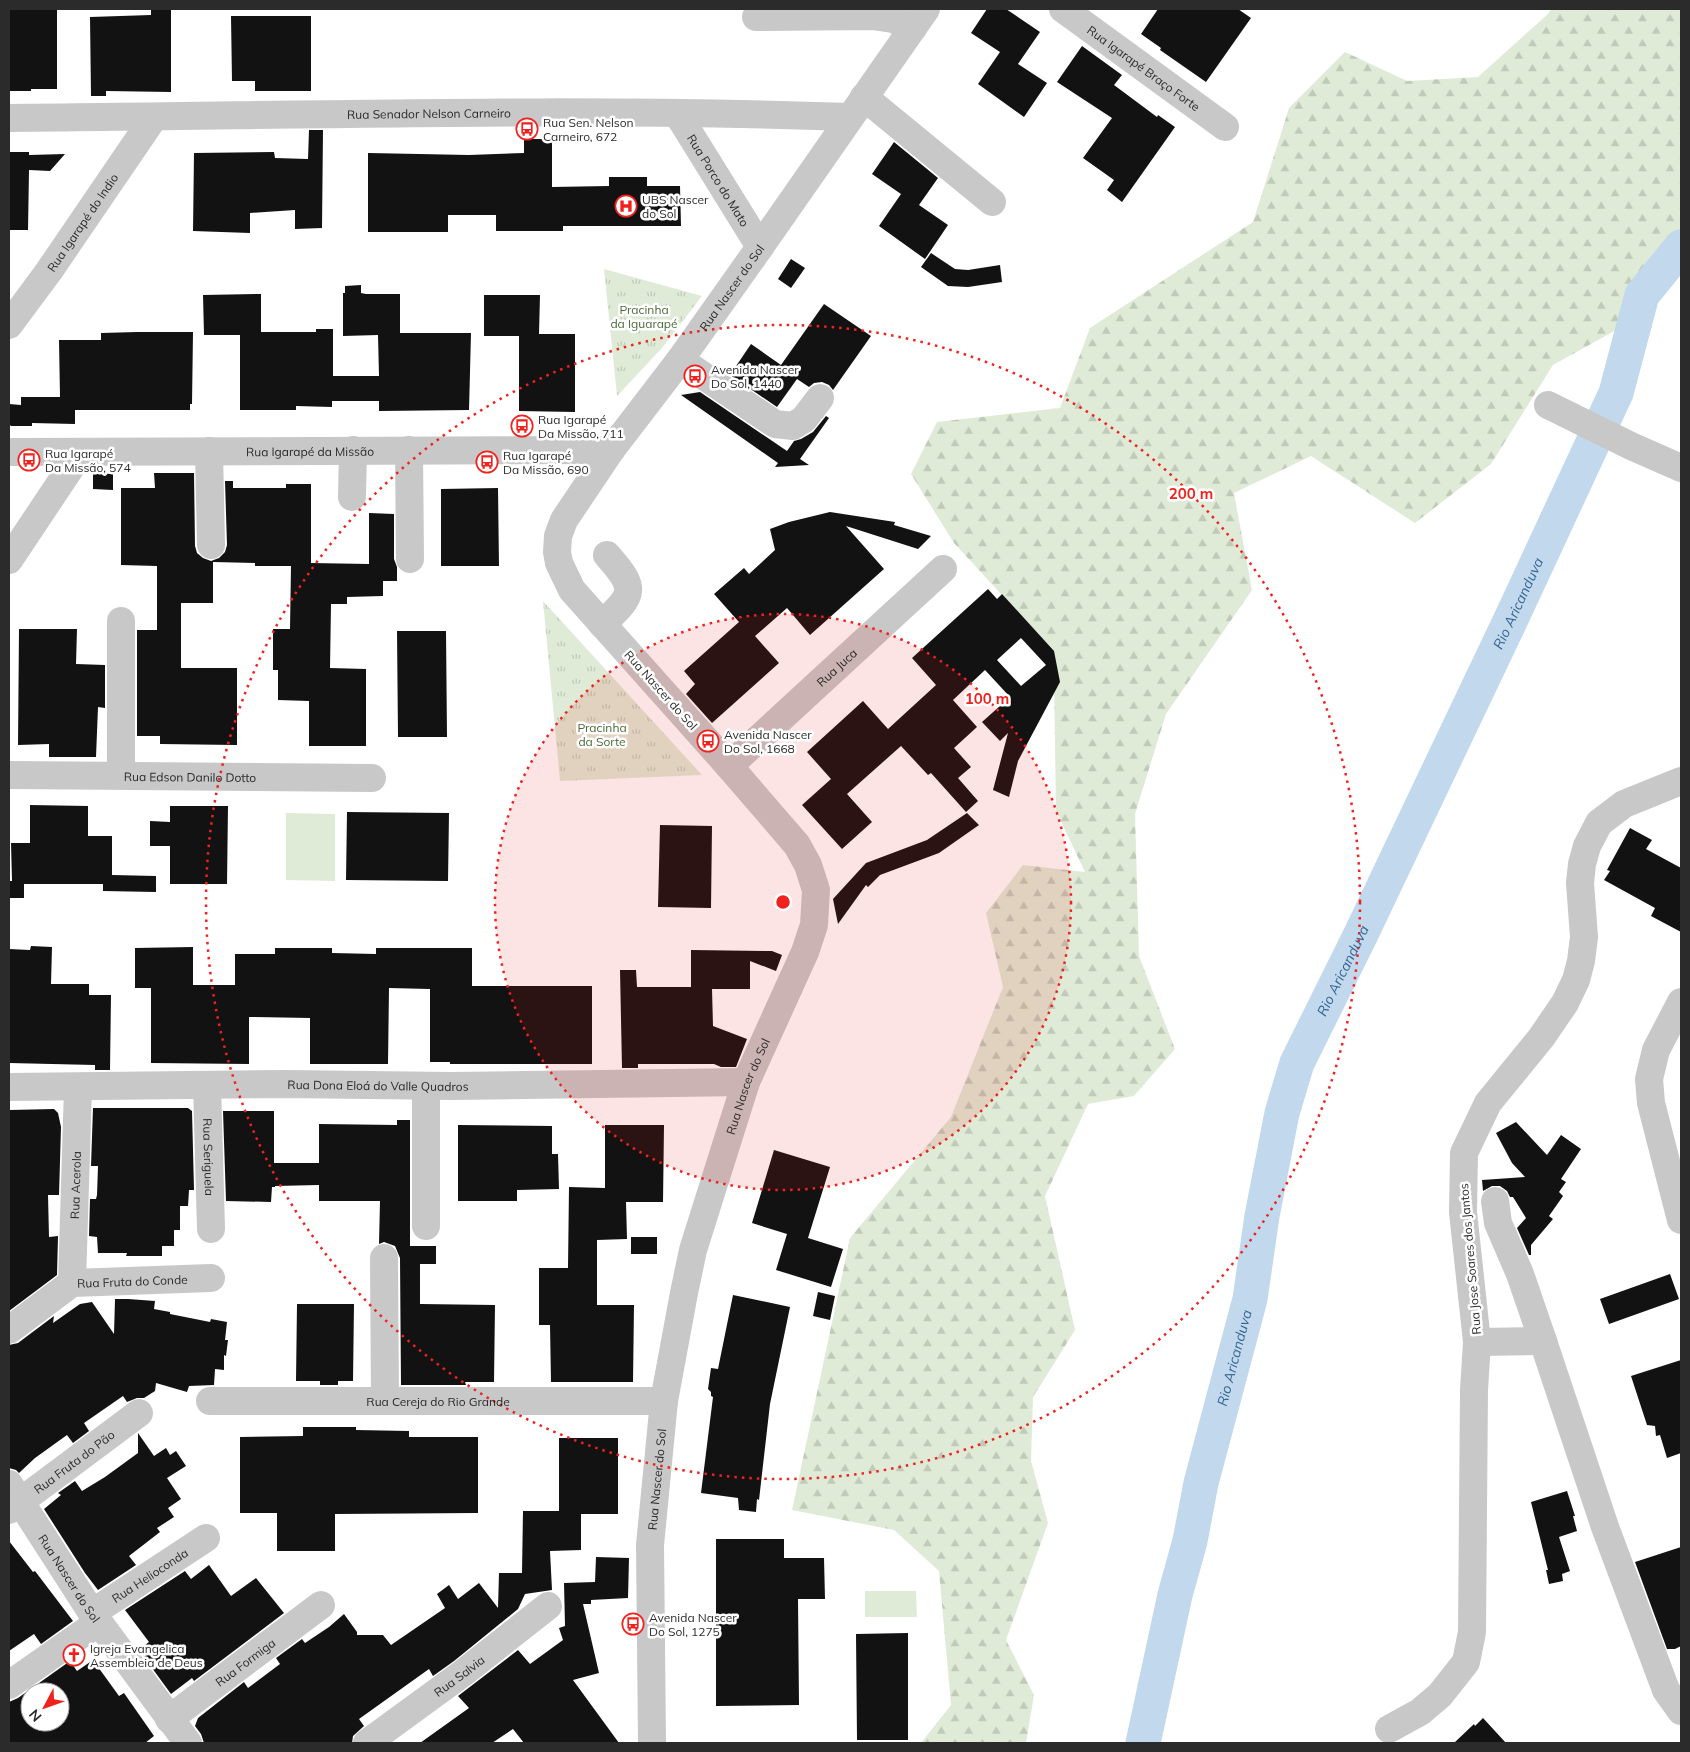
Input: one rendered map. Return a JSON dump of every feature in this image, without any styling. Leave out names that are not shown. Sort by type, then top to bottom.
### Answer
[{"type":"street","name":"Rua Igarapé Braço Forte","points":[[1063,9],[1225,127]]},
{"type":"street","points":[[756,17],[872,16],[893,19],[919,18]]},
{"type":"street","name":"Rua Nascer do Sol","points":[[652,1743],[650,1545],[664,1400],[693,1250],[746,1082],[805,952],[814,926],[816,890],[808,865],[797,845],[572,590],[559,563],[557,552],[558,536],[564,520],[611,450],[680,360],[760,248],[919,18]]},
{"type":"street","points":[[857,107],[992,202]]},
{"type":"street","name":"Rua Senador Nelson Carneiro","points":[[9,118],[430,112],[677,113],[857,107]]},
{"type":"street","name":"Rua Porco do Mato","points":[[677,113],[760,248]]},
{"type":"street","name":"Rua Igarapé do Indio","points":[[9,325],[49,271],[154,117]]},
{"type":"street","points":[[680,360],[775,424],[793,426],[804,419],[820,398]]},
{"type":"street","points":[[1548,405],[1630,446],[1681,468]]},
{"type":"street","points":[[352,496],[353,450]]},
{"type":"street","points":[[409,450],[410,559]]},
{"type":"street","name":"Rua Igarapé da Missão","points":[[9,452],[611,450]]},
{"type":"street","points":[[209,451],[211,545]]},
{"type":"street","points":[[9,560],[81,452]]},
{"type":"street","points":[[602,624],[620,608],[629,591],[628,582],[607,555]]},
{"type":"street","name":"Rua Juca","points":[[729,766],[944,569]]},
{"type":"street","points":[[121,621],[121,776]]},
{"type":"street","name":"Rua Edson Danilo Dotto","points":[[9,775],[372,778]]},
{"type":"street","name":"Rua Jose Soares dos Jantos","points":[[1389,1729],[1420,1712],[1440,1695],[1466,1662],[1472,1632],[1476,1342],[1463,1212],[1464,1153],[1488,1103],[1542,1038],[1565,1003],[1576,980],[1584,937],[1580,883],[1582,864],[1587,846],[1600,823],[1624,804],[1681,781]]},
{"type":"street","points":[[1681,1002],[1656,1050],[1650,1079],[1650,1103],[1681,1220]]},
{"type":"street","name":"Rua Dona Eloá do Valle Quadros","points":[[9,1086],[294,1084],[426,1086],[746,1082]]},
{"type":"street","name":"Rua Seriguela","points":[[207,1085],[211,1229]]},
{"type":"street","points":[[426,1086],[426,1226]]},
{"type":"street","name":"Rua Acerola","points":[[72,1283],[78,1087]]},
{"type":"street","points":[[1495,1201],[1498,1223],[1520,1274],[1608,1536],[1666,1690],[1681,1711]]},
{"type":"street","points":[[384,1258],[385,1400]]},
{"type":"street","name":"Rua Fruta do Conde","points":[[9,1330],[72,1283],[211,1278]]},
{"type":"street","points":[[1476,1342],[1543,1340]]},
{"type":"street","name":"Rua Cereja do Rio Grande","points":[[210,1401],[664,1400]]},
{"type":"street","name":"Rua Fruta do Pão","points":[[13,1498],[139,1413]]},
{"type":"street","name":"Rua Nascer do Sol","points":[[13,1498],[176,1734]]},
{"type":"street","name":"Rua Helioconda","points":[[9,1685],[95,1617],[206,1538]]},
{"type":"street","name":"Rua Formiga","points":[[176,1734],[321,1605]]},
{"type":"street","name":"Rua Salvia","points":[[367,1743],[463,1673],[548,1606]]},
{"type":"green space","points":[[1551,9],[1681,9],[1681,240],[1629,323],[1553,365],[1491,464],[1415,523],[1311,456],[1234,493],[1252,590],[1166,714],[1135,814],[1139,956],[1175,1049],[1134,1096],[1088,1104],[1045,1196],[1075,1330],[1033,1397],[1031,1461],[1048,1523],[1006,1640],[1034,1695],[1026,1743],[921,1743],[951,1705],[939,1571],[894,1530],[792,1510],[850,1238],[951,1117],[1003,987],[986,913],[1023,865],[1085,872],[1056,811],[1054,677],[1047,644],[954,543],[911,474],[937,422],[1060,408],[1090,328],[1253,222],[1289,108],[1345,52],[1407,81],[1478,77],[1548,14]]},
{"type":"green space","name":"Pracinha da Iguarapé","points":[[604,269],[702,296],[662,348],[617,396]]},
{"type":"green space","name":"Pracinha da Sorte","points":[[543,601],[702,775],[560,781]]},
{"type":"green space","points":[[286,813],[335,814],[335,881],[286,880]]},
{"type":"green space","points":[[865,1591],[916,1591],[917,1617],[865,1617]]},
{"type":"building","points":[[10,9],[57,9],[57,89],[10,91]]},
{"type":"building","points":[[151,9],[171,9],[171,92],[106,91],[106,96],[91,96],[90,17],[151,15]]},
{"type":"building","points":[[987,9],[1006,9],[1040,32],[1018,64],[1047,83],[1024,117],[978,84],[1000,52],[971,33]]},
{"type":"building","points":[[1158,9],[1238,9],[1251,18],[1206,82],[1160,50],[1161,48],[1141,34]]},
{"type":"building","points":[[231,16],[311,16],[311,91],[255,91],[255,81],[232,81]]},
{"type":"building","points":[[1082,46],[1122,75],[1114,85],[1157,117],[1158,115],[1175,127],[1122,202],[1107,190],[1114,180],[1083,158],[1112,118],[1057,82]]},
{"type":"building","points":[[309,130],[323,130],[322,228],[295,229],[295,210],[250,213],[250,233],[193,231],[194,153],[274,152],[275,158],[308,159]]},
{"type":"building","points":[[524,139],[552,139],[552,187],[609,186],[609,177],[647,177],[647,186],[680,186],[681,226],[563,226],[563,231],[496,231],[496,215],[448,215],[448,232],[368,232],[368,153],[469,155],[524,153]]},
{"type":"building","points":[[894,142],[938,178],[919,205],[948,225],[925,259],[879,226],[901,194],[872,174]]},
{"type":"building","points":[[9,152],[29,152],[29,155],[65,154],[50,171],[29,170],[28,230],[9,230]]},
{"type":"building","points":[[931,253],[955,269],[968,270],[1000,265],[1002,282],[968,287],[948,286],[921,267]]},
{"type":"building","points":[[791,259],[805,268],[791,288],[778,279]]},
{"type":"building","points":[[361,285],[361,293],[400,294],[400,333],[471,333],[469,410],[379,411],[379,401],[332,401],[332,407],[296,406],[296,410],[240,410],[240,335],[204,335],[203,295],[261,294],[261,332],[316,332],[316,329],[333,329],[333,376],[379,376],[378,335],[343,336],[343,293],[345,293],[345,286]]},
{"type":"building","points":[[484,295],[540,295],[539,334],[575,334],[575,412],[519,411],[519,336],[484,336]]},
{"type":"building","points":[[824,304],[871,336],[833,390],[829,385],[822,382],[814,383],[809,387],[797,379],[777,407],[730,375],[751,344],[781,365]]},
{"type":"building","points":[[193,332],[192,404],[190,404],[190,410],[75,410],[75,424],[32,423],[32,426],[11,426],[9,424],[9,404],[21,405],[21,397],[60,397],[59,340],[101,340],[101,333]]},
{"type":"building","points":[[700,392],[787,451],[794,441],[813,432],[826,416],[829,418],[800,459],[809,465],[775,467],[778,463],[681,395]]},
{"type":"building","points":[[93,473],[113,474],[113,490],[93,489]]},
{"type":"building","points":[[154,473],[194,473],[195,546],[197,553],[211,561],[219,558],[225,552],[227,545],[225,481],[233,481],[233,488],[286,488],[286,484],[311,484],[311,563],[369,564],[369,513],[394,514],[394,559],[397,567],[397,581],[383,581],[383,596],[347,597],[347,604],[331,604],[330,668],[366,669],[366,746],[309,746],[309,701],[278,700],[278,670],[273,670],[273,629],[290,629],[291,566],[255,566],[255,563],[213,562],[213,603],[181,603],[181,668],[237,668],[237,745],[160,744],[160,736],[137,736],[137,630],[157,630],[157,566],[121,565],[121,488],[155,488]]},
{"type":"building","points":[[498,488],[499,566],[441,566],[441,489]]},
{"type":"building","points":[[830,512],[895,522],[894,525],[931,536],[918,549],[846,526],[884,569],[810,635],[787,608],[755,636],[779,663],[712,723],[686,694],[695,684],[684,671],[739,622],[714,594],[744,568],[749,574],[775,550],[770,529],[789,522]]},
{"type":"building","points":[[988,589],[997,599],[1002,594],[1054,651],[1060,682],[1018,761],[1009,797],[993,790],[1008,733],[1000,741],[982,722],[1010,697],[985,670],[953,700],[977,727],[954,748],[971,767],[958,778],[978,801],[966,812],[931,773],[928,775],[901,746],[847,794],[872,822],[842,849],[802,805],[831,779],[807,752],[863,701],[888,729],[936,685],[912,658]],"holes":[[[1021,638],[1046,665],[1021,686],[997,660]]]},
{"type":"building","points":[[19,629],[77,629],[76,664],[105,665],[105,708],[98,707],[96,757],[49,757],[49,744],[18,745]]},
{"type":"building","points":[[397,631],[446,631],[447,737],[398,737]]},
{"type":"building","points":[[30,805],[88,806],[88,836],[112,836],[112,875],[156,876],[156,892],[103,891],[103,884],[24,884],[24,898],[9,898],[9,881],[12,881],[11,843],[30,843]]},
{"type":"building","points":[[170,806],[228,806],[227,884],[170,884],[170,846],[150,846],[150,821],[170,822]]},
{"type":"building","points":[[347,812],[449,813],[448,881],[346,880]]},
{"type":"building","points":[[967,813],[979,825],[939,853],[880,875],[868,887],[866,885],[838,924],[833,899],[866,863],[927,840]]},
{"type":"building","points":[[660,825],[712,826],[711,908],[658,907]]},
{"type":"building","points":[[1630,828],[1652,840],[1646,849],[1681,868],[1681,932],[1651,916],[1655,908],[1604,880],[1610,871],[1607,870]]},
{"type":"building","points":[[31,946],[52,947],[51,984],[89,984],[89,995],[111,995],[110,1070],[95,1070],[95,1065],[9,1063],[9,949],[30,950]]},
{"type":"building","points":[[193,947],[193,985],[235,985],[235,954],[275,954],[275,948],[332,948],[332,953],[376,954],[376,948],[472,948],[472,986],[592,986],[592,1064],[450,1064],[450,1062],[430,1062],[430,989],[389,988],[388,1064],[310,1064],[310,1018],[249,1017],[249,1064],[151,1063],[151,988],[135,988],[135,948]]},
{"type":"building","points":[[691,950],[772,951],[782,955],[776,971],[750,961],[750,989],[712,989],[713,1026],[747,1039],[736,1067],[721,1067],[714,1064],[638,1064],[638,1068],[622,1068],[620,970],[636,970],[637,987],[691,987]]},
{"type":"building","points":[[93,1108],[188,1108],[192,1111],[194,1190],[189,1190],[188,1206],[180,1206],[180,1230],[174,1230],[174,1246],[162,1246],[162,1256],[126,1256],[127,1253],[98,1253],[97,1237],[89,1236],[90,1199],[96,1199],[97,1195],[98,1166],[91,1166]]},
{"type":"building","points":[[54,1109],[58,1113],[61,1127],[59,1195],[48,1195],[49,1237],[58,1236],[57,1275],[9,1311],[9,1110]]},
{"type":"building","points":[[223,1111],[274,1111],[274,1163],[319,1163],[319,1124],[397,1125],[397,1120],[410,1120],[410,1246],[436,1246],[436,1264],[420,1264],[420,1304],[495,1305],[494,1382],[465,1382],[466,1385],[401,1385],[400,1258],[395,1246],[384,1242],[379,1244],[380,1201],[319,1201],[319,1185],[272,1187],[271,1202],[226,1201]]},
{"type":"building","points":[[1516,1122],[1547,1155],[1561,1135],[1581,1149],[1561,1179],[1566,1182],[1559,1192],[1563,1196],[1549,1216],[1553,1219],[1531,1245],[1531,1255],[1529,1255],[1517,1228],[1526,1218],[1513,1197],[1510,1197],[1507,1191],[1500,1186],[1492,1186],[1483,1191],[1482,1180],[1525,1177],[1512,1163],[1496,1133]]},
{"type":"building","points":[[458,1125],[552,1126],[552,1154],[558,1154],[559,1189],[517,1190],[517,1201],[458,1201]]},
{"type":"building","points":[[605,1125],[664,1125],[663,1202],[626,1202],[627,1239],[597,1240],[597,1305],[634,1305],[633,1382],[551,1382],[550,1325],[539,1325],[539,1268],[568,1268],[569,1187],[605,1188]]},
{"type":"building","points":[[774,1150],[830,1167],[808,1238],[843,1249],[831,1287],[776,1270],[787,1234],[752,1223]]},
{"type":"building","points":[[631,1237],[657,1237],[657,1254],[631,1254]]},
{"type":"building","points":[[1670,1274],[1679,1299],[1609,1324],[1600,1299]]},
{"type":"building","points":[[818,1292],[835,1296],[830,1320],[813,1316]]},
{"type":"building","points":[[733,1295],[790,1307],[770,1404],[756,1512],[739,1510],[738,1498],[701,1493],[713,1397],[708,1389],[711,1368],[718,1369]]},
{"type":"building","points":[[115,1299],[155,1301],[154,1309],[170,1312],[170,1314],[210,1322],[211,1319],[227,1322],[225,1340],[228,1340],[226,1356],[224,1355],[224,1370],[215,1369],[214,1385],[189,1386],[187,1392],[156,1383],[155,1391],[144,1398],[137,1398],[127,1402],[123,1396],[84,1423],[89,1431],[73,1443],[67,1435],[35,1458],[19,1473],[9,1468],[9,1345],[18,1343],[54,1316],[53,1323],[80,1304],[92,1302],[114,1334]]},
{"type":"building","points":[[297,1304],[354,1304],[353,1381],[338,1381],[338,1385],[320,1385],[320,1381],[296,1381]]},
{"type":"building","points":[[1681,1360],[1681,1453],[1667,1458],[1660,1435],[1656,1436],[1655,1426],[1647,1425],[1631,1376]]},
{"type":"building","points":[[303,1427],[356,1427],[356,1430],[409,1431],[409,1437],[478,1437],[478,1513],[335,1514],[335,1551],[277,1551],[277,1513],[240,1513],[240,1437],[303,1436]]},
{"type":"building","points":[[138,1433],[154,1456],[166,1448],[170,1455],[176,1451],[186,1466],[167,1478],[181,1499],[168,1508],[174,1517],[157,1528],[160,1532],[129,1556],[136,1565],[98,1590],[44,1509],[61,1495],[58,1493],[75,1481],[82,1491],[138,1453]]},
{"type":"building","points":[[559,1438],[618,1438],[618,1514],[581,1514],[581,1550],[550,1551],[552,1590],[525,1594],[518,1609],[454,1661],[433,1676],[429,1669],[359,1719],[364,1726],[353,1736],[352,1743],[204,1743],[201,1734],[195,1726],[198,1718],[244,1682],[248,1688],[280,1664],[276,1658],[302,1639],[305,1643],[344,1614],[357,1632],[357,1635],[383,1635],[391,1645],[445,1608],[437,1594],[449,1585],[458,1599],[479,1583],[498,1608],[499,1573],[522,1573],[523,1511],[559,1511]]},
{"type":"building","points":[[1567,1491],[1575,1516],[1573,1516],[1577,1531],[1559,1537],[1570,1571],[1562,1574],[1563,1581],[1549,1584],[1546,1570],[1548,1570],[1531,1502]]},
{"type":"building","points":[[716,1539],[784,1539],[784,1558],[824,1558],[825,1599],[798,1599],[799,1705],[716,1706]]},
{"type":"building","points":[[9,1541],[33,1572],[35,1571],[73,1621],[41,1644],[34,1634],[9,1651]]},
{"type":"building","points":[[1681,1547],[1681,1646],[1675,1649],[1667,1649],[1635,1562]]},
{"type":"building","points":[[596,1557],[629,1558],[628,1598],[591,1600],[591,1604],[583,1604],[599,1673],[573,1680],[619,1743],[524,1743],[513,1729],[492,1743],[420,1743],[469,1708],[458,1696],[518,1650],[530,1664],[563,1640],[559,1628],[565,1626],[564,1583],[595,1582]]},
{"type":"building","points":[[209,1565],[231,1596],[256,1578],[284,1613],[194,1681],[192,1678],[171,1694],[144,1657],[146,1656],[141,1648],[149,1642],[125,1610],[185,1571],[191,1579]]},
{"type":"building","points":[[908,1633],[908,1740],[857,1740],[856,1634]]},
{"type":"building","points":[[93,1660],[119,1696],[124,1693],[154,1736],[145,1743],[9,1743],[9,1702],[20,1697],[20,1732],[70,1732],[70,1682],[40,1682],[70,1661],[77,1671]]},
{"type":"building","points":[[1483,1718],[1506,1743],[1454,1743],[1474,1724],[1475,1726]]},
{"type":"waterway","name":"Rio Aricanduva","points":[[1143,1743],[1175,1595],[1190,1541],[1201,1483],[1250,1299],[1262,1216],[1282,1113],[1297,1063],[1361,934],[1511,619],[1616,393],[1642,295],[1681,247]]},
{"type":"place","name":"Rua Sen. Nelson Carneiro, 672","points":[[527,129]]},
{"type":"place","name":"UBS Nascer do Sol","points":[[626,206]]},
{"type":"place","name":"Avenida Nascer Do Sol, 1440","points":[[695,376]]},
{"type":"place","name":"Rua Igarapé Da Missão, 711","points":[[522,426]]},
{"type":"place","name":"Rua Igarapé Da Missão, 574","points":[[29,460]]},
{"type":"place","name":"Rua Igarapé Da Missão, 690","points":[[487,462]]},
{"type":"place","name":"Avenida Nascer Do Sol, 1668","points":[[708,741]]},
{"type":"place","name":"Avenida Nascer Do Sol, 1275","points":[[633,1624]]},
{"type":"place","name":"Igreja Evangelica Assembleia de Deus","points":[[74,1655]]}]
